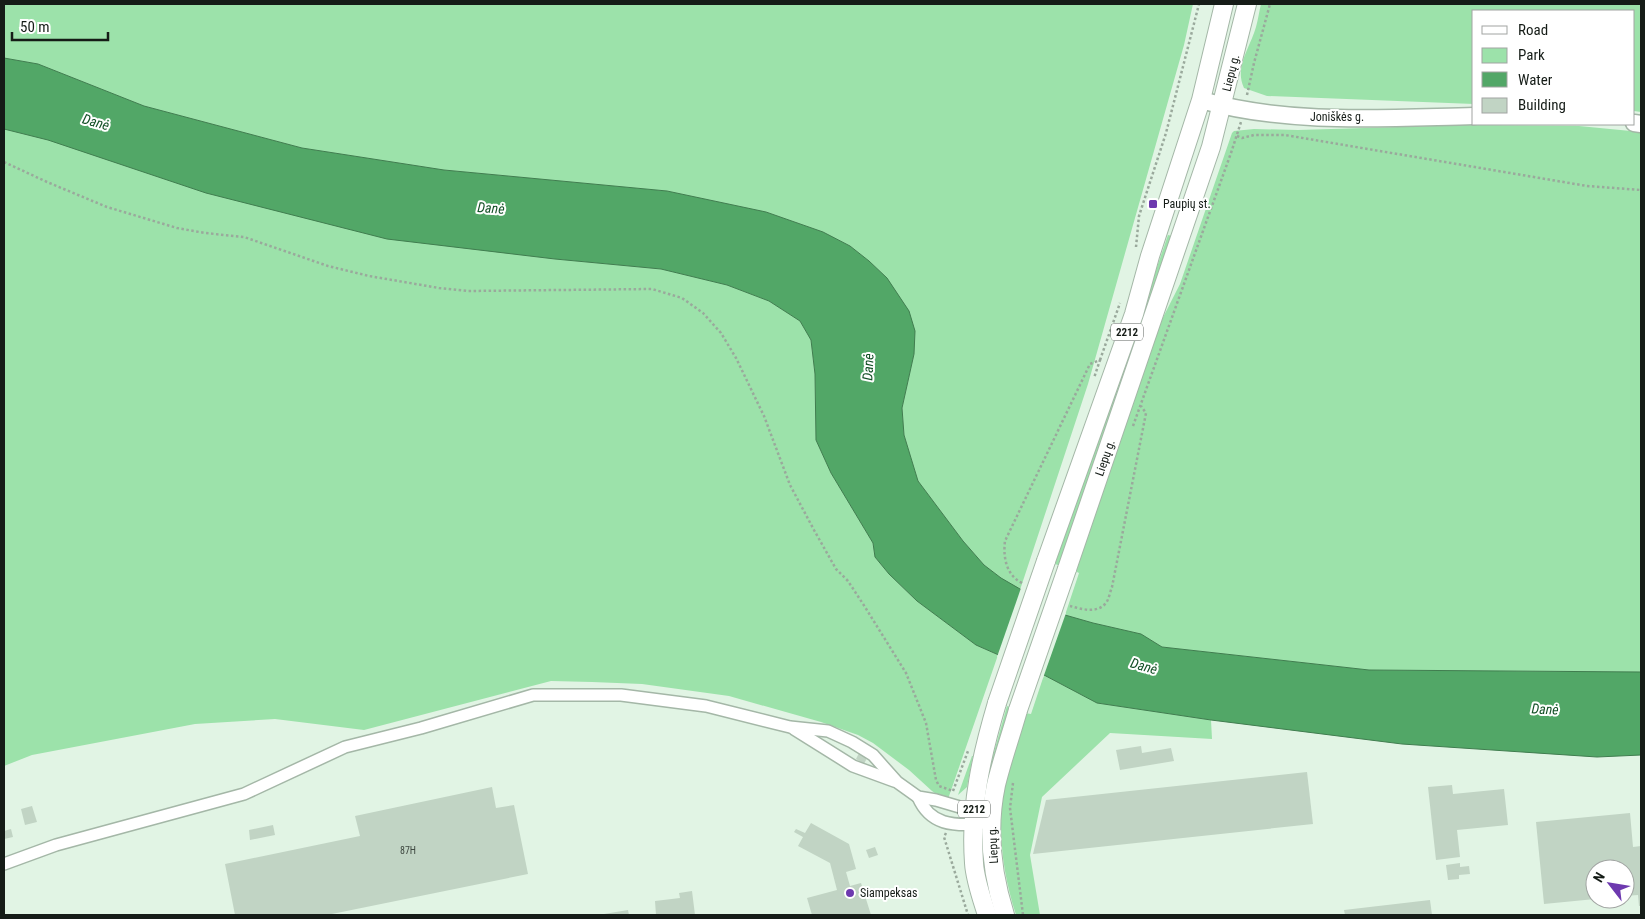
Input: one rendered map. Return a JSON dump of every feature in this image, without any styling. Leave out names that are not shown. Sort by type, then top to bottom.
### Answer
[{"type":"main road","name":"Liepų g.","points":[[987,915],[974,864],[974,818],[981,764],[997,703],[1134,314],[1152,247],[1201,100],[1224,4]]},
{"type":"main road","name":"Liepų g.","points":[[1005,915],[999,896],[993,863],[992,820],[996,785],[1018,710],[1195,196],[1222,106],[1247,4]]},
{"type":"main road","name":"Joniškės g.","points":[[1201,100],[1244,110],[1308,117],[1472,116]]},
{"type":"street","points":[[4,864],[56,845],[244,794],[345,747],[421,728],[533,695],[621,696],[687,703],[790,727],[828,731],[852,742],[873,755],[897,782],[918,798],[928,813],[937,820],[948,824],[974,818],[992,820]]},
{"type":"street","points":[[790,727],[853,766],[897,782]]},
{"type":"street","points":[[918,798],[951,805],[974,818]]},
{"type":"path","points":[[1136,251],[1139,216],[1166,133],[1199,4]]},
{"type":"path","points":[[1130,434],[1237,136],[1270,4]]},
{"type":"path","points":[[1237,136],[1242,138],[1254,135],[1285,136],[1587,186],[1641,190]]},
{"type":"path","points":[[4,162],[107,207],[177,228],[244,237],[328,266],[369,276],[438,288],[468,291],[652,289],[682,298],[704,313],[721,333],[736,358],[764,416],[790,485],[801,507],[836,569],[848,581],[861,600],[906,673],[926,723],[936,780],[939,786],[953,791],[951,805]]},
{"type":"path","points":[[1100,360],[1123,294]]},
{"type":"path","points":[[1014,778],[1010,808],[1024,915]]},
{"type":"path","points":[[948,824],[944,837],[968,915]]},
{"type":"green space","points":[[4,4],[1193,4],[1184,45],[1088,384],[1020,590],[984,565],[963,541],[918,481],[904,435],[902,408],[914,354],[887,278],[850,246],[823,232],[766,212],[667,191],[444,170],[302,148],[144,106],[38,64],[4,58]]},
{"type":"green space","points":[[1261,4],[1641,4],[1641,112],[1635,111],[1635,10],[1472,10],[1472,104],[1267,96],[1244,88],[1241,80],[1242,65],[1256,27]]},
{"type":"green space","points":[[1464,125],[1579,126],[1641,132],[1641,672],[1369,670],[1162,647],[1141,634],[1065,615],[1079,573],[1075,571],[1150,343],[1180,284],[1232,133],[1234,131],[1254,129],[1298,130]]},
{"type":"green space","points":[[4,129],[555,259],[661,269],[727,285],[769,301],[800,321],[811,340],[815,374],[816,440],[831,473],[873,543],[875,557],[889,574],[917,601],[976,645],[998,655],[948,799],[932,791],[909,770],[873,743],[858,735],[821,722],[729,696],[642,684],[592,682],[551,681],[364,730],[275,719],[195,724],[32,755],[4,766]]},
{"type":"green space","points":[[1168,235],[1172,236],[1061,566],[1055,564]]},
{"type":"green space","points":[[1044,675],[1097,703],[1211,720],[1212,739],[1110,733],[1042,797],[1030,855],[1040,915],[1016,915],[1004,865],[1001,813],[1008,771],[1025,713],[1031,714]]},
{"type":"green space","points":[[1007,706],[1011,708],[987,793],[983,791]]},
{"type":"green space","points":[[972,756],[967,787],[958,795]]},
{"type":"water","name":"Danė","points":[[4,58],[38,64],[144,106],[302,148],[444,170],[667,191],[766,212],[823,232],[850,246],[869,261],[887,278],[909,311],[915,331],[914,354],[902,408],[904,435],[918,481],[963,541],[984,565],[1001,578],[1065,615],[1141,634],[1162,647],[1369,670],[1641,672],[1641,755],[1597,757],[1402,744],[1211,720],[1097,703],[1044,675],[976,645],[917,601],[889,574],[875,557],[873,543],[831,473],[816,440],[815,374],[811,340],[800,321],[769,301],[727,285],[661,269],[555,259],[387,239],[206,193],[48,140],[4,129]]},
{"type":"pier","points":[[1021,588],[1066,613],[1043,678],[997,657]]},
{"type":"building","points":[[1141,746],[1142,753],[1171,748],[1174,761],[1120,770],[1116,750]]},
{"type":"building","points":[[860,751],[868,756],[864,764],[856,759]]},
{"type":"building","points":[[1307,772],[1313,824],[1033,854],[1046,800]]},
{"type":"building","points":[[1452,785],[1453,794],[1504,789],[1508,825],[1457,830],[1460,857],[1436,860],[1428,787]]},
{"type":"building","points":[[492,787],[496,808],[514,805],[528,874],[327,915],[235,915],[225,864],[360,836],[355,816]]},
{"type":"building","points":[[32,806],[37,822],[25,825],[21,809]]},
{"type":"building","points":[[1630,813],[1633,847],[1641,846],[1641,906],[1639,906],[1638,895],[1635,895],[1635,859],[1585,859],[1585,900],[1544,904],[1536,822]]},
{"type":"building","points":[[811,823],[849,844],[856,869],[846,872],[850,886],[861,883],[871,915],[812,915],[807,898],[837,890],[830,863],[798,846],[803,837],[794,832],[796,829],[805,833]]},
{"type":"building","points":[[273,825],[275,835],[250,840],[249,830]]},
{"type":"building","points":[[11,829],[13,837],[4,839],[4,831]]},
{"type":"building","points":[[875,847],[878,855],[869,858],[866,850]]},
{"type":"building","points":[[1460,863],[1460,867],[1469,866],[1470,874],[1459,875],[1459,879],[1448,880],[1446,865]]},
{"type":"building","points":[[692,891],[695,915],[656,915],[655,901],[680,898],[679,893]]},
{"type":"building","points":[[1430,900],[1432,915],[1345,915],[1344,910]]},
{"type":"building","points":[[628,910],[629,915],[604,915],[604,914]]},
{"type":"place","name":"Paupių st.","points":[[1153,204]]},
{"type":"place","name":"Siampeksas","points":[[850,893]]}]
